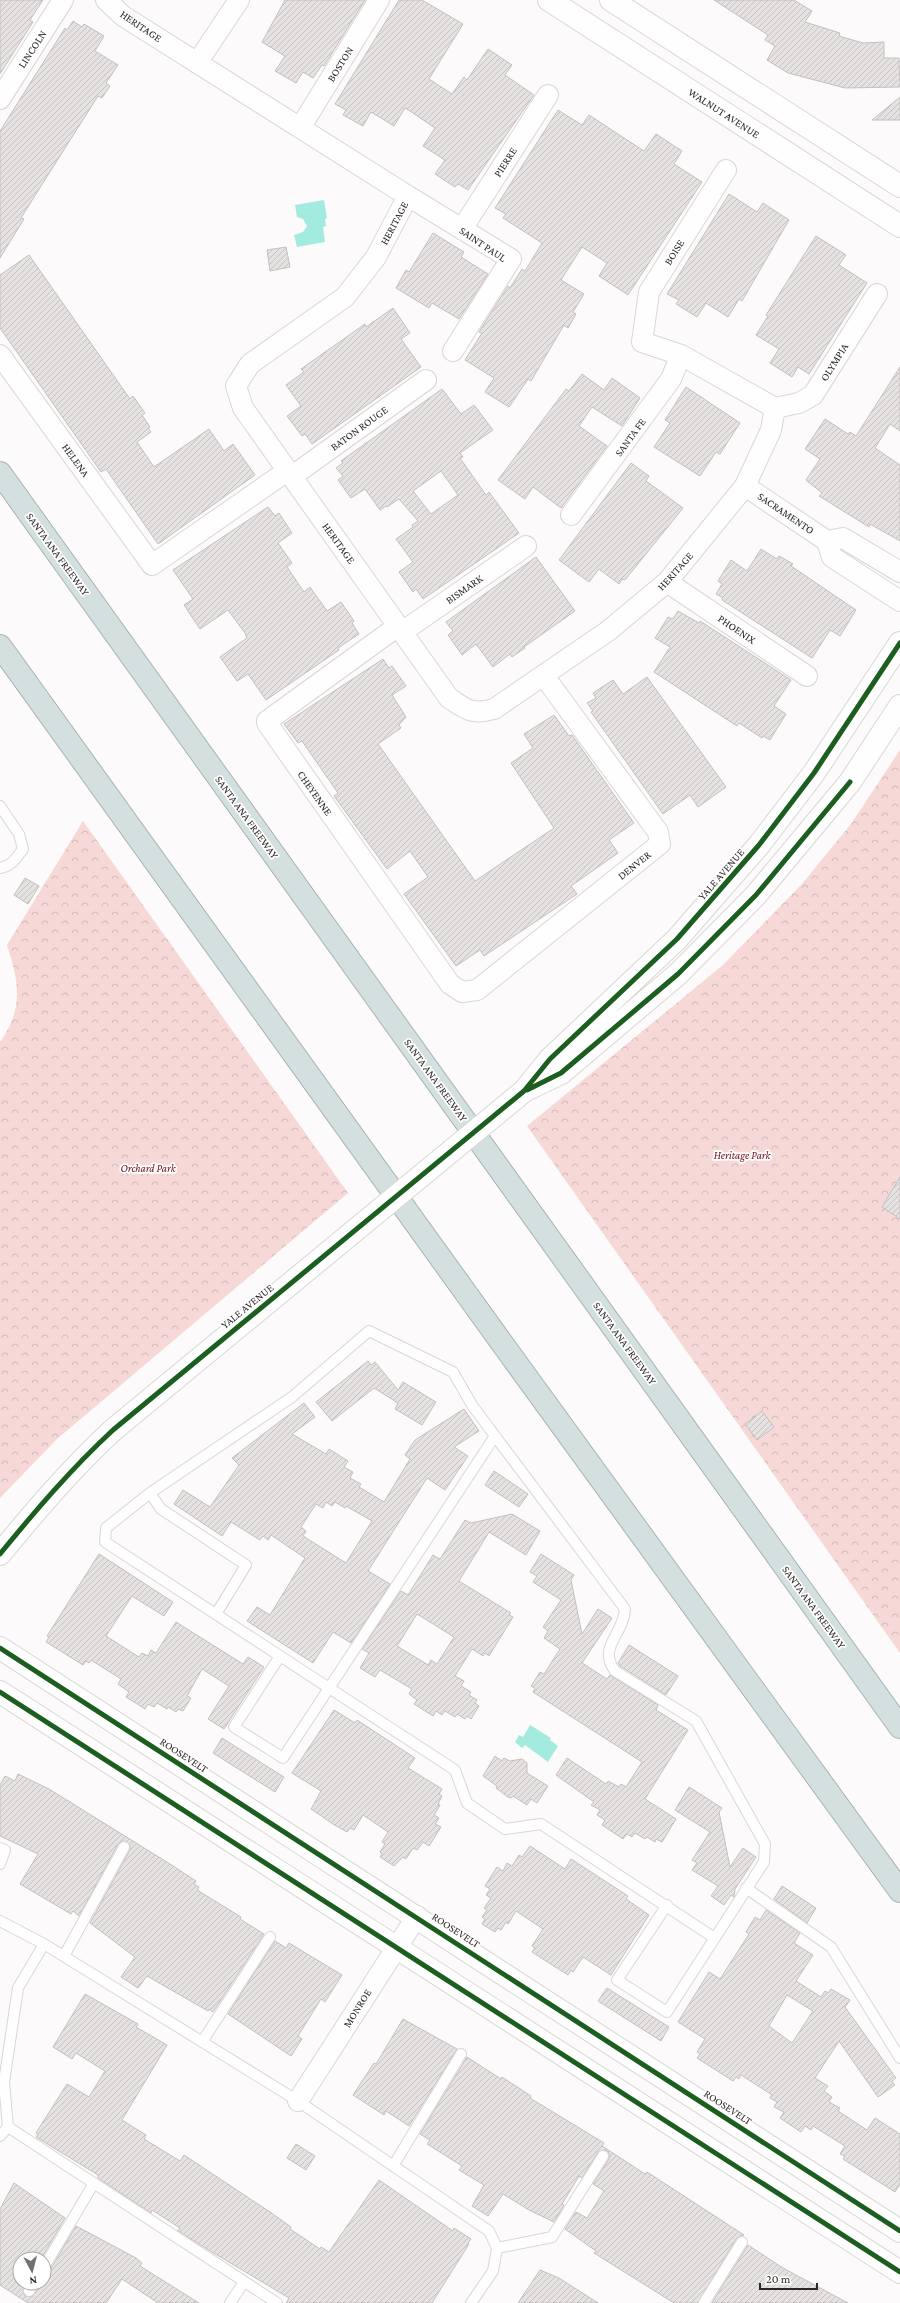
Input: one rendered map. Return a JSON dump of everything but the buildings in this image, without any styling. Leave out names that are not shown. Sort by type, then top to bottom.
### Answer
[{"type":"highway","name":"SANTA ANA FREEWAY","points":[[0,473],[900,1727]]},
{"type":"highway","points":[[0,646],[504,1346],[900,1891]]},
{"type":"main road","name":"WALNUT AVENUE","points":[[548,0],[900,226]]},
{"type":"main road","points":[[611,0],[900,186]]},
{"type":"main road","name":"YALE AVENUE","points":[[0,1554],[46,1498],[108,1435],[524,1091],[550,1059],[677,939],[759,845],[814,773],[900,643]]},
{"type":"main road","name":"YALE AVENUE","points":[[524,1091],[561,1073],[573,1063],[678,974],[756,895],[850,782],[900,706]]},
{"type":"main road","name":"ROOSEVELT","points":[[0,1648],[417,1916],[900,2231]]},
{"type":"main road","points":[[0,1692],[395,1948],[900,2272]]},
{"type":"street","name":"LINCOLN","points":[[0,99],[64,0]]},
{"type":"street","name":"HERITAGE","points":[[106,0],[123,16],[408,196],[376,256],[345,297],[250,364],[236,386],[243,408],[289,474],[449,698],[466,710],[481,713],[494,709],[608,631],[667,582],[745,486],[772,430],[775,408]]},
{"type":"street","points":[[197,63],[239,0]]},
{"type":"street","name":"BOSTON","points":[[300,128],[379,0]]},
{"type":"street","name":"PIERRE","points":[[462,229],[548,96]]},
{"type":"street","name":"BOISE","points":[[680,355],[642,342],[649,292],[726,170]]},
{"type":"street","name":"SAINT PAUL","points":[[408,196],[511,259],[453,351]]},
{"type":"street","name":"OLYMPIA","points":[[775,408],[799,403],[814,395],[877,294]]},
{"type":"street","name":"HELENA","points":[[0,355],[152,565]]},
{"type":"street","points":[[680,355],[775,408]]},
{"type":"street","name":"SANTA FE","points":[[571,515],[626,444],[671,379],[680,355]]},
{"type":"street","name":"BATON ROUGE","points":[[152,565],[289,474],[426,380]]},
{"type":"street","name":"SACRAMENTO","points":[[745,486],[827,541]]},
{"type":"street","points":[[900,572],[843,538],[827,541],[832,557],[900,601]]},
{"type":"street","name":"BISMARK","points":[[400,629],[526,546]]},
{"type":"street","name":"PHOENIX","points":[[667,582],[807,676]]},
{"type":"street","name":"CHEYENNE","points":[[400,629],[267,721],[267,723],[450,984],[462,992]]},
{"type":"street","name":"DENVER","points":[[462,992],[477,990],[660,844],[658,832],[544,676]]},
{"type":"street","name":"MONROE","points":[[298,2101],[417,1916]]},
{"type":"lane","points":[[0,806],[19,834],[23,849],[16,860],[8,867],[0,868]]},
{"type":"lane","points":[[667,1905],[617,1980],[667,2012],[713,1937],[764,1862],[765,1844],[696,1721],[615,1671],[608,1662],[607,1651],[624,1620],[625,1609],[494,1436],[472,1405],[453,1372],[369,1331],[292,1397],[150,1493],[106,1528],[105,1542],[455,1770],[467,1803],[505,1829],[540,1824],[667,1905],[713,1937]]},
{"type":"lane","points":[[280,1656],[234,1727],[283,1758],[494,1436]]},
{"type":"lane","points":[[150,1493],[161,1509],[246,1565],[216,1614]]},
{"type":"lane","points":[[64,1956],[124,1847]]},
{"type":"lane","points":[[0,1848],[5,1850],[0,1864]]},
{"type":"lane","points":[[746,1888],[831,1947],[900,2058]]},
{"type":"lane","points":[[0,1921],[64,1956],[298,2101],[489,2231],[497,2248],[493,2271],[471,2303]]},
{"type":"lane","points":[[202,2042],[270,1937]]},
{"type":"lane","points":[[44,1944],[18,1988],[2,2082],[8,2127],[277,2303]]},
{"type":"lane","points":[[393,2166],[461,2054]]},
{"type":"lane","points":[[0,2136],[8,2127]]},
{"type":"lane","points":[[497,2248],[552,2237],[603,2156]]},
{"type":"lane","points":[[52,2254],[94,2184]]},
{"type":"lane","points":[[704,2303],[742,2242]]},
{"type":"lane","points":[[230,2303],[244,2282]]},
{"type":"green space","name":"Heritage Park","points":[[900,750],[900,1653],[527,1126],[723,965],[802,884],[851,824]]},
{"type":"green space","name":"Orchard Park","points":[[83,821],[348,1193],[57,1439],[0,1498],[0,1042],[8,1030],[13,1018],[17,995],[14,971],[7,945]]},
{"type":"shaded area","points":[[324,200],[327,218],[325,219],[326,226],[323,227],[325,242],[297,247],[294,235],[303,232],[307,226],[303,219],[297,217],[295,205]]},
{"type":"shaded area","points":[[530,1725],[551,1738],[550,1740],[558,1746],[548,1762],[525,1745],[522,1748],[515,1742],[519,1735],[523,1737]]},
{"type":"cycle path","points":[[0,1554],[54,1490],[113,1430],[524,1091],[550,1059],[677,939],[759,845],[814,773],[900,643]]},
{"type":"cycle path","points":[[527,1090],[561,1073],[678,974],[756,895],[850,782]]},
{"type":"cycle path","points":[[0,1648],[900,2231]]},
{"type":"cycle path","points":[[0,1692],[900,2272]]}]
